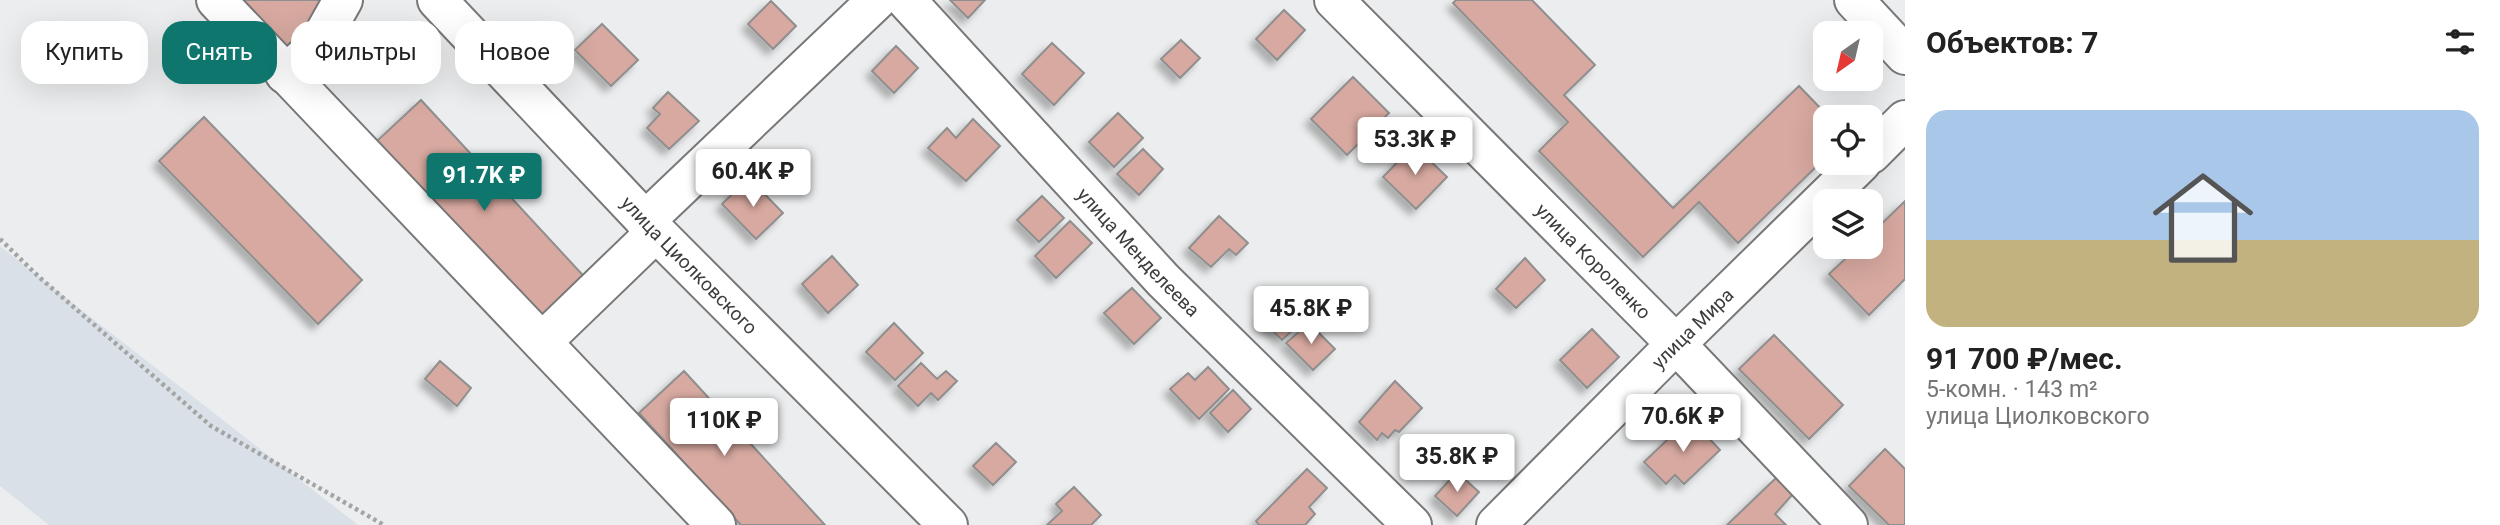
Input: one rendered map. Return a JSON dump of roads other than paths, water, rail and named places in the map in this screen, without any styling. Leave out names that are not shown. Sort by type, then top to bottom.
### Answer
[{"type":"street","points":[[216,0],[716,525]]},
{"type":"street","points":[[285,74],[317,46],[343,0]]},
{"type":"street","name":"улица Циолковского","points":[[437,0],[651,227],[947,525]]},
{"type":"street","points":[[541,342],[651,227],[877,0]]},
{"type":"street","name":"улица Менделеева","points":[[906,0],[1163,280],[1412,525]]},
{"type":"street","name":"улица Короленко","points":[[1334,0],[1676,344],[1848,525]]},
{"type":"street","points":[[1854,0],[1905,55]]},
{"type":"street","points":[[1883,141],[1905,120]]},
{"type":"street","name":"улица Мира","points":[[1496,525],[1849,175]]}]
